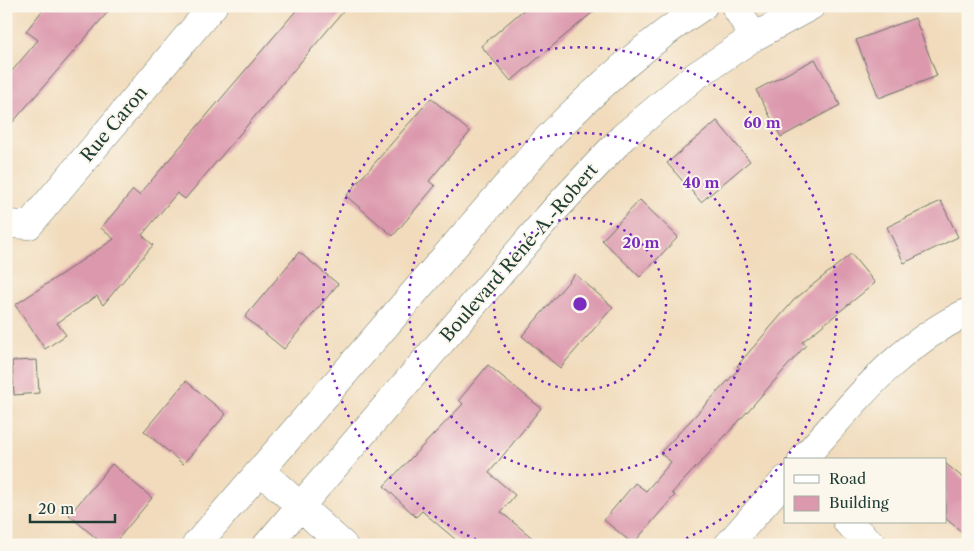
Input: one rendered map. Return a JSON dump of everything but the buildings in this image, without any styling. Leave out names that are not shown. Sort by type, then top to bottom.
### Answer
[{"type":"street","name":"Rue Caron","points":[[6,224],[28,225],[213,6]]},
{"type":"street","points":[[196,545],[546,140],[609,78],[662,35],[703,6]]},
{"type":"street","points":[[735,6],[754,37]]},
{"type":"street","name":"Boulevard René-A.-Robert","points":[[266,545],[558,207],[623,137],[672,93],[754,37],[811,6]]},
{"type":"street","points":[[804,458],[860,393],[888,366],[917,342],[968,312]]},
{"type":"street","points":[[261,471],[342,545]]},
{"type":"street","points":[[728,545],[784,481]]},
{"type":"street","points":[[849,524],[873,545]]}]
